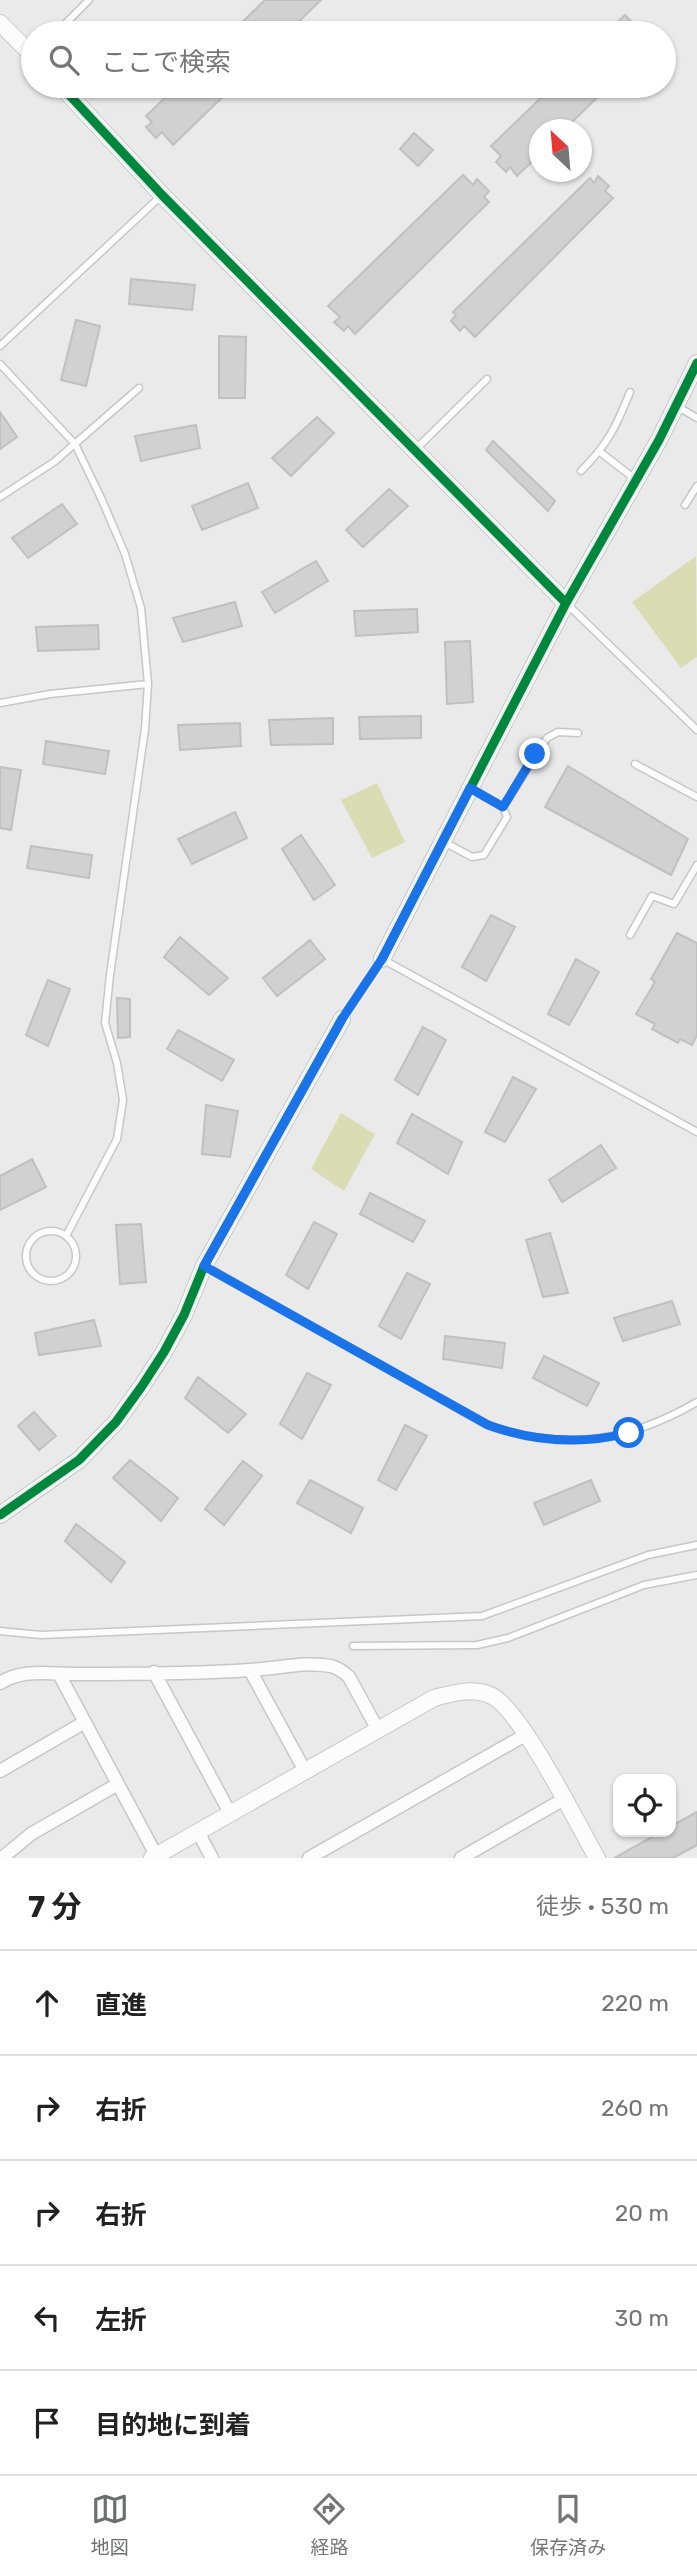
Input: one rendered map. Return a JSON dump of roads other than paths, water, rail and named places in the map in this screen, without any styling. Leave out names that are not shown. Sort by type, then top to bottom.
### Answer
[{"type":"street","points":[[0,23],[21,43]]},
{"type":"street","points":[[76,98],[162,195],[566,603]]},
{"type":"street","points":[[382,959],[566,603],[636,480],[697,363]]},
{"type":"street","points":[[0,1515],[79,1460],[116,1422],[164,1352],[184,1315],[204,1266],[342,1019]]},
{"type":"street","points":[[0,1683],[6,1672],[59,1674],[330,1666],[343,1671],[349,1677],[378,1730]]},
{"type":"street","points":[[250,1670],[305,1771]]},
{"type":"street","points":[[154,1672],[230,1813]]},
{"type":"street","points":[[59,1674],[154,1857],[434,1698],[457,1692],[477,1692],[494,1697],[507,1707],[527,1734],[597,1858]]},
{"type":"street","points":[[0,1771],[85,1722]]},
{"type":"street","points":[[309,1858],[527,1734]]},
{"type":"street","points":[[2,1858],[31,1834],[118,1784]]},
{"type":"street","points":[[461,1858],[564,1800]]},
{"type":"street","points":[[198,1832],[212,1858]]},
{"type":"lane","points":[[68,21],[89,0]]},
{"type":"lane","points":[[0,345],[162,195]]},
{"type":"lane","points":[[0,364],[75,444],[125,554],[141,608],[148,684],[145,729],[105,1023],[117,1063],[122,1100],[117,1139],[66,1236]]},
{"type":"lane","points":[[415,450],[487,379]]},
{"type":"lane","points":[[0,497],[54,461],[139,388]]},
{"type":"lane","points":[[581,471],[600,452],[615,431],[630,392]]},
{"type":"lane","points":[[676,406],[697,418]]},
{"type":"lane","points":[[600,452],[636,480]]},
{"type":"lane","points":[[685,505],[697,486]]},
{"type":"lane","points":[[566,603],[697,730]]},
{"type":"lane","points":[[0,704],[50,694],[148,684]]},
{"type":"lane","points":[[503,807],[547,738],[558,732],[578,733]]},
{"type":"lane","points":[[635,764],[697,797]]},
{"type":"lane","points":[[443,842],[472,857],[484,855],[507,817],[503,807],[470,788]]},
{"type":"lane","points":[[630,935],[652,896],[674,904],[697,865]]},
{"type":"lane","points":[[342,1019],[382,959],[697,1132]]},
{"type":"lane","points":[[54,1231],[66,1236],[73,1243],[76,1252],[72,1271],[54,1281],[43,1280],[34,1274],[26,1258],[33,1239],[42,1233],[54,1231]]},
{"type":"lane","points":[[204,1266],[488,1425],[511,1434],[541,1440],[602,1440],[654,1423],[697,1402]]},
{"type":"lane","points":[[0,1631],[41,1635],[482,1615],[648,1555],[697,1545]]},
{"type":"lane","points":[[353,1646],[477,1645],[508,1638],[644,1584],[697,1574]]}]
